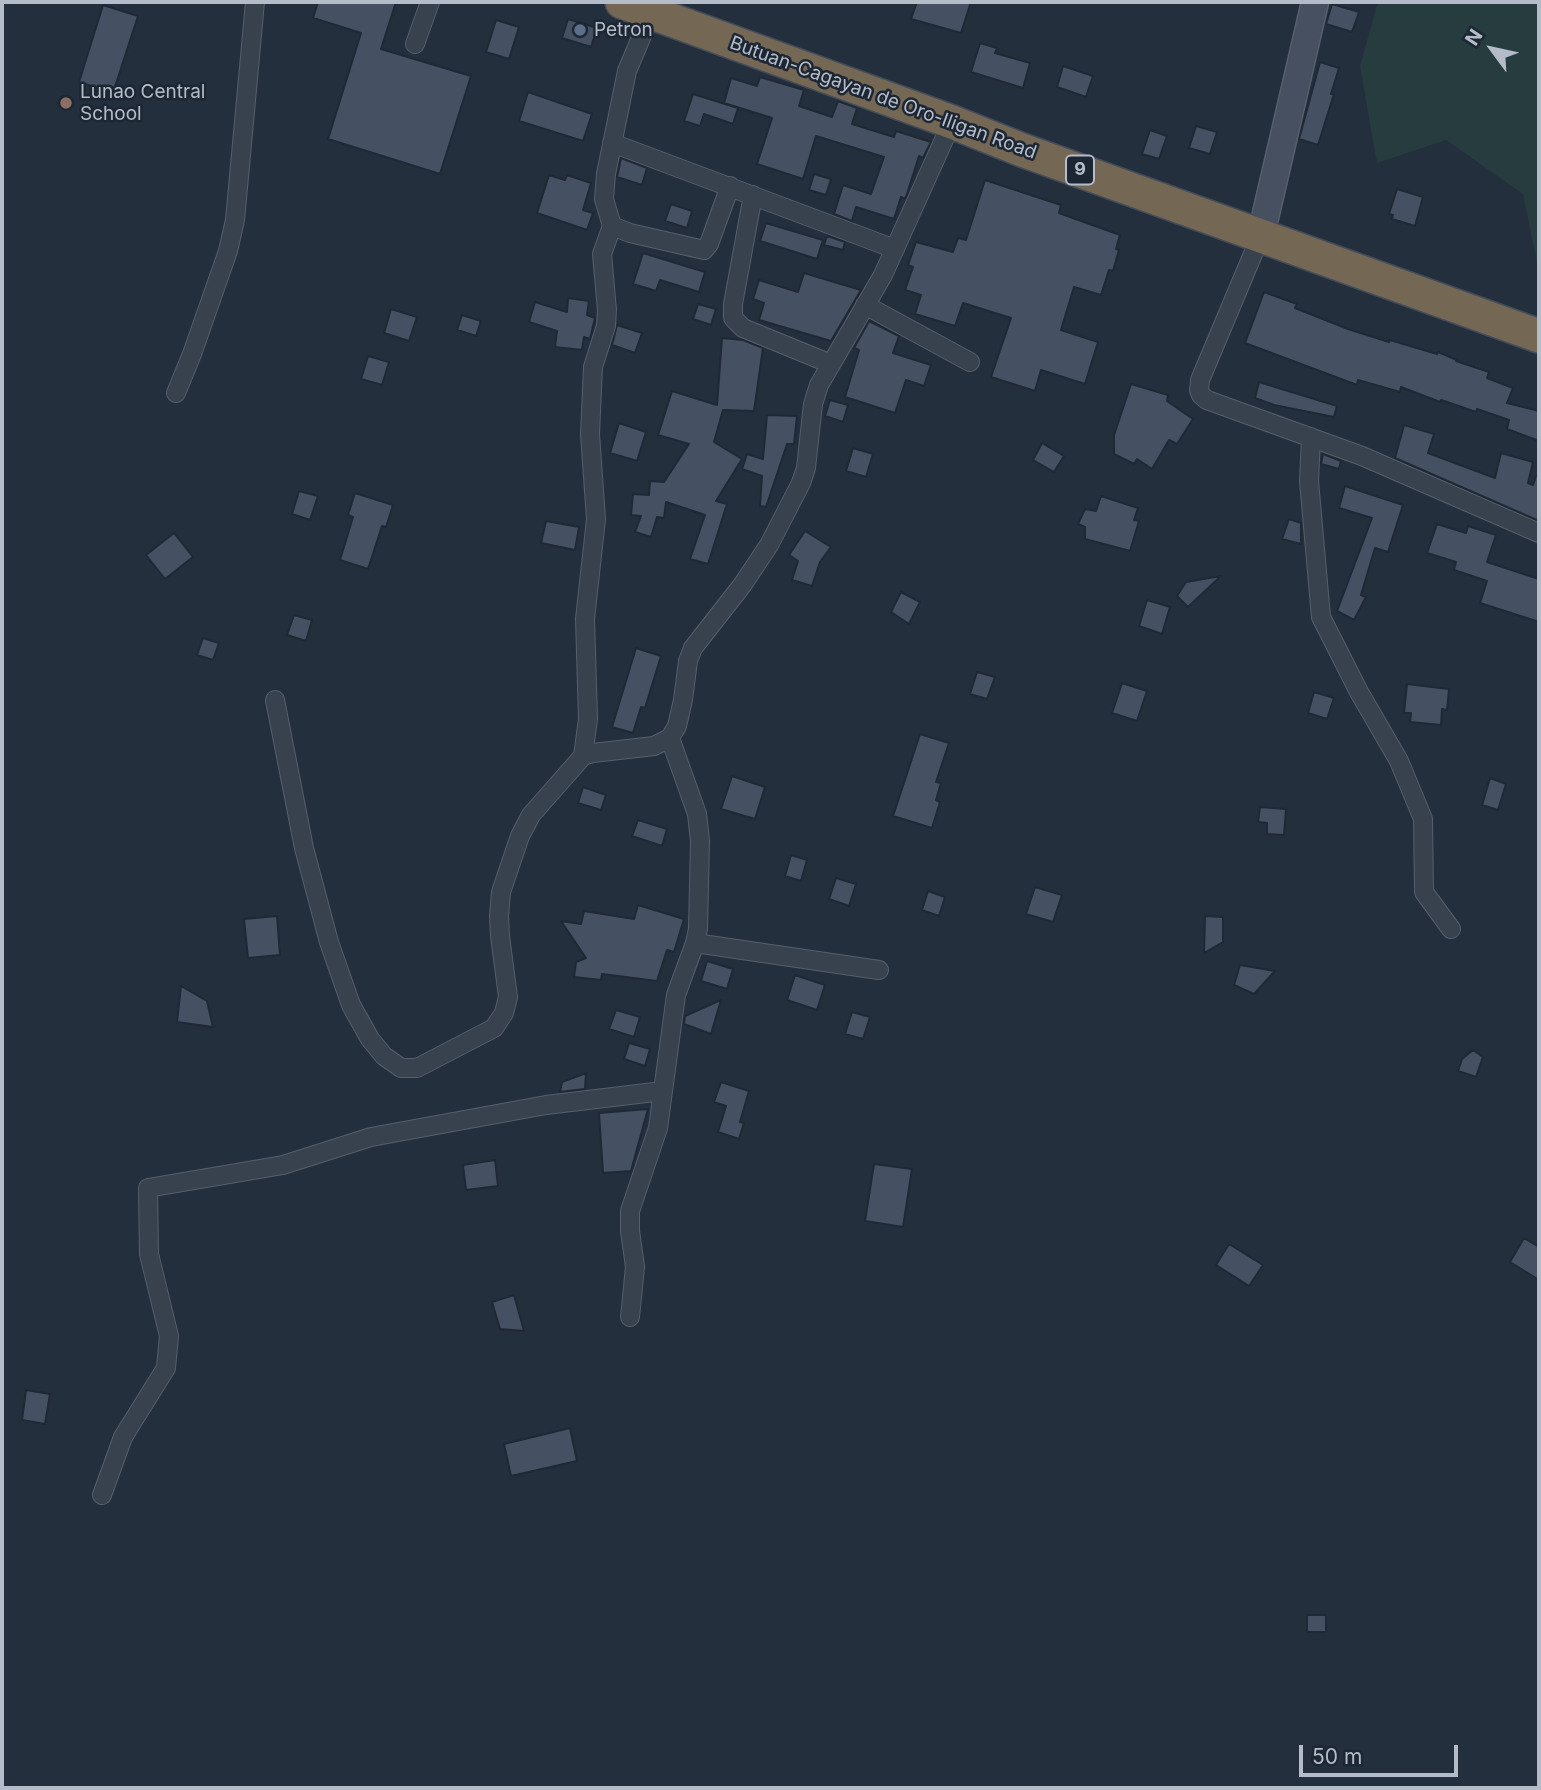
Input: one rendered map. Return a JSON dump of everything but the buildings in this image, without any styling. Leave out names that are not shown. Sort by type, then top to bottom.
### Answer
[{"type":"highway","name":"Butuan-Cagayan de Oro-Iligan Road","points":[[636,8],[1539,336]]},
{"type":"street","points":[[176,393],[223,264],[235,220],[255,2]]},
{"type":"street","points":[[415,44],[430,2]]},
{"type":"street","points":[[1315,2],[1261,235],[1200,380],[1199,390],[1207,400],[1362,456],[1539,533]]},
{"type":"street","points":[[583,756],[588,719],[586,605],[596,519],[590,434],[593,367],[606,326],[602,254],[612,226],[604,199],[636,8]]},
{"type":"street","points":[[275,700],[304,848],[338,971],[351,1005],[370,1039],[384,1056],[401,1068],[417,1068],[494,1028],[504,1013],[508,997],[499,916],[501,892],[520,836],[531,815],[583,756],[654,746],[670,738],[677,726],[688,661],[693,648],[743,584],[769,545],[801,482],[806,468],[813,404],[819,384],[895,249],[952,122]]},
{"type":"street","points":[[612,143],[895,249]]},
{"type":"street","points":[[612,226],[630,233],[704,250],[709,244],[730,186]]},
{"type":"street","points":[[753,195],[733,304],[733,318],[743,328],[831,364]]},
{"type":"street","points":[[865,304],[970,362]]},
{"type":"street","points":[[1311,437],[1309,481],[1321,617],[1359,692],[1399,761],[1423,819],[1424,892],[1451,929]]},
{"type":"street","points":[[630,1317],[635,1267],[630,1211],[658,1128],[676,995],[698,929],[700,841],[697,814],[670,738]]},
{"type":"street","points":[[695,943],[878,970]]},
{"type":"street","points":[[102,1495],[123,1437],[166,1368],[169,1336],[149,1254],[148,1188],[283,1165],[371,1137],[547,1105],[663,1091]]},
{"type":"green space","points":[[1378,2],[1539,2],[1539,272],[1523,194],[1446,140],[1377,163],[1360,66]]},
{"type":"place","name":"Petron","points":[[580,30]]},
{"type":"place","name":"Lunao Central School","points":[[66,103]]}]
